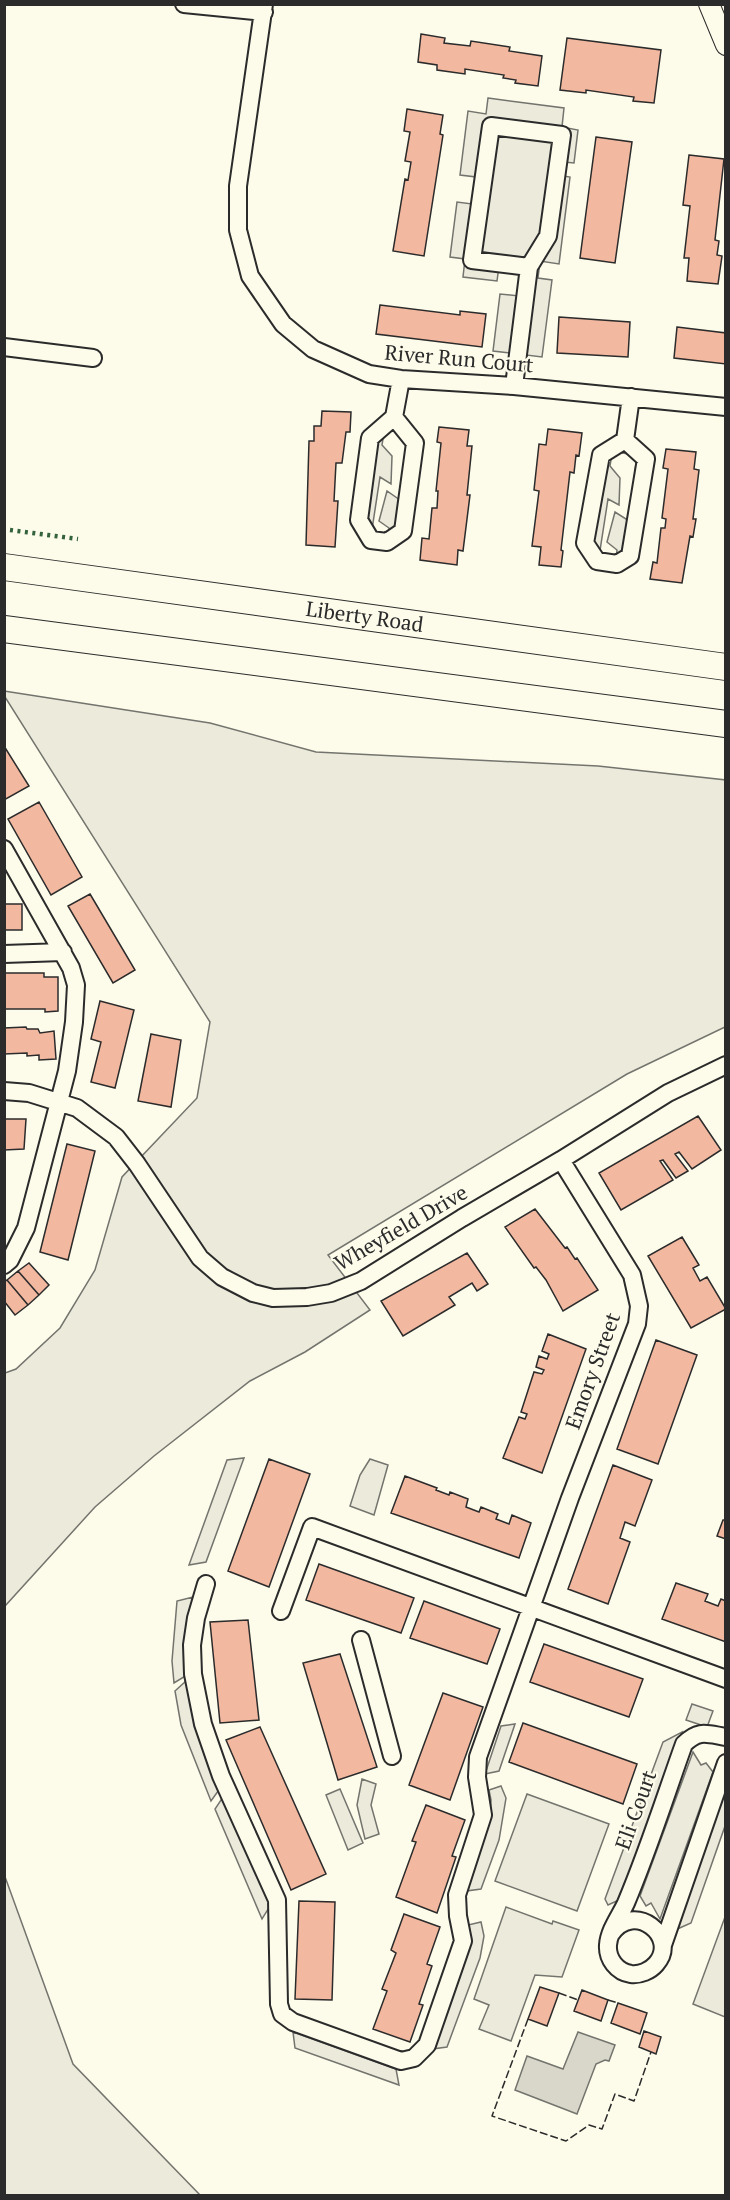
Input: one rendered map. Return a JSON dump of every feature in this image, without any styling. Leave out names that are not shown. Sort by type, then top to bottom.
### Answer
[{"type":"main road","name":"Liberty Road","points":[[4,567],[726,667]]},
{"type":"main road","points":[[4,629],[726,724]]},
{"type":"street","points":[[184,4],[264,8]]},
{"type":"street","points":[[709,4],[726,45]]},
{"type":"street","name":"River Run Court","points":[[264,8],[238,186],[238,231],[250,276],[283,324],[313,349],[369,374],[401,379],[631,396],[726,407]]},
{"type":"street","points":[[514,386],[529,267],[548,236],[562,135],[491,126],[472,260],[529,267]]},
{"type":"street","points":[[4,347],[93,358]]},
{"type":"street","points":[[394,417],[415,442],[403,531],[387,542],[371,540],[359,520],[370,438],[394,417],[401,379]]},
{"type":"street","points":[[625,440],[631,396]]},
{"type":"street","points":[[625,440],[646,459],[630,556],[617,564],[597,561],[585,543],[601,455],[625,440]]},
{"type":"street","points":[[4,849],[63,952],[76,985],[74,1022],[68,1062],[26,1228],[10,1260],[4,1265]]},
{"type":"street","points":[[4,954],[63,952]]},
{"type":"street","name":"Wheyfield Drive","points":[[4,1091],[29,1093],[77,1108],[116,1137],[137,1164],[200,1258],[222,1276],[253,1293],[273,1298],[307,1298],[331,1293],[361,1281],[668,1093],[726,1065]]},
{"type":"street","name":"Emory Street","points":[[206,1584],[196,1618],[192,1645],[193,1674],[203,1724],[222,1776],[277,1900],[279,2004],[282,2014],[293,2022],[401,2061],[414,2058],[427,2045],[463,1941],[457,1894],[483,1817],[477,1777],[478,1757],[570,1498],[637,1324],[639,1306],[632,1275],[561,1160]]},
{"type":"street","points":[[281,1611],[312,1527],[726,1679]]},
{"type":"street","points":[[361,1640],[392,1756]]},
{"type":"street","name":"Eli Court","points":[[611,1934],[626,1904],[684,1744],[691,1736],[700,1732],[726,1737]]},
{"type":"street","points":[[663,1945],[658,1933],[650,1924],[632,1919],[622,1922],[611,1934],[608,1952],[613,1963],[626,1973],[644,1972],[656,1965],[660,1957],[726,1763]]},
{"type":"shaded area","points":[[488,98],[564,108],[562,127],[578,130],[574,163],[554,161],[552,174],[570,177],[559,264],[540,261],[538,278],[552,280],[542,357],[493,351],[500,294],[519,296],[522,268],[499,266],[497,281],[463,277],[465,259],[450,257],[457,202],[472,204],[476,177],[460,175],[468,111],[486,114]]},
{"type":"shaded area","points":[[388,418],[405,419],[420,436],[406,533],[390,545],[368,543],[356,526],[370,431],[384,433],[382,445],[392,456],[391,484],[380,477],[371,536],[388,538],[389,528],[379,521],[387,491],[400,500],[409,433],[372,428]]},
{"type":"shaded area","points":[[616,439],[633,440],[648,458],[635,554],[618,567],[596,564],[584,548],[599,452],[612,454],[610,466],[620,478],[619,505],[608,499],[599,557],[616,560],[617,550],[607,542],[615,512],[629,521],[637,455],[600,450]]},
{"type":"shaded area","points":[[4,691],[210,723],[316,752],[598,766],[726,780],[725,1027],[627,1074],[328,1255],[370,1310],[305,1352],[250,1381],[154,1456],[95,1507],[5,1606],[5,1373],[16,1369],[60,1328],[95,1270],[122,1177],[197,1098],[210,1022],[5,697]]},
{"type":"shaded area","points":[[244,1458],[206,1562],[189,1565],[227,1460]]},
{"type":"shaded area","points":[[370,1459],[388,1465],[374,1515],[350,1506],[360,1475]]},
{"type":"shaded area","points":[[193,1597],[189,1621],[187,1675],[174,1683],[172,1661],[177,1601]]},
{"type":"shaded area","points":[[187,1680],[221,1787],[211,1801],[181,1725],[175,1691]]},
{"type":"shaded area","points":[[692,1704],[713,1711],[707,1727],[686,1720]]},
{"type":"shaded area","points":[[515,1724],[499,1771],[485,1774],[501,1726]]},
{"type":"shaded area","points":[[682,1732],[619,1900],[608,1905],[605,1899],[663,1742]]},
{"type":"shaded area","points":[[693,1752],[701,1765],[706,1763],[713,1772],[660,1919],[651,1903],[646,1906],[640,1896]]},
{"type":"shaded area","points":[[362,1779],[376,1784],[371,1805],[379,1834],[365,1839],[357,1805]]},
{"type":"shaded area","points":[[501,1786],[506,1798],[499,1840],[481,1889],[466,1891],[490,1815],[489,1790]]},
{"type":"shaded area","points":[[725,1787],[725,1826],[691,1923],[675,1930]]},
{"type":"shaded area","points":[[340,1789],[363,1843],[348,1850],[326,1795]]},
{"type":"shaded area","points":[[225,1794],[272,1903],[262,1919],[215,1809]]},
{"type":"shaded area","points":[[527,1794],[609,1824],[577,1911],[495,1881]]},
{"type":"shaded area","points":[[4,1874],[73,2064],[200,2195],[5,2195]]},
{"type":"shaded area","points":[[506,1907],[552,1924],[553,1921],[579,1930],[562,1977],[535,1975],[511,2041],[479,2029],[489,2005],[474,1999]]},
{"type":"shaded area","points":[[725,1917],[725,2017],[693,2004]]},
{"type":"shaded area","points":[[481,1922],[484,1936],[480,1958],[447,2047],[432,2049],[470,1943],[468,1925]]},
{"type":"shaded area","points":[[293,2032],[396,2069],[399,2085],[295,2048]]},
{"type":"shaded area","points":[[578,2032],[615,2045],[609,2061],[605,2060],[596,2064],[577,2114],[515,2090],[527,2056],[563,2069]]},
{"type":"building","points":[[421,34],[445,38],[444,43],[470,46],[471,41],[510,47],[509,51],[542,56],[538,86],[515,83],[516,80],[503,78],[504,75],[465,69],[465,74],[437,70],[437,65],[418,62]]},
{"type":"building","points":[[567,38],[661,50],[654,103],[633,101],[634,97],[586,90],[586,93],[560,90]]},
{"type":"building","points":[[407,109],[443,115],[440,134],[443,135],[424,256],[393,251],[405,179],[408,180],[411,162],[405,161],[410,132],[404,131]]},
{"type":"building","points":[[596,137],[632,142],[615,263],[580,258]]},
{"type":"building","points":[[689,155],[724,159],[715,240],[719,241],[717,255],[722,256],[718,284],[687,281],[689,258],[684,258],[690,206],[683,205]]},
{"type":"building","points":[[380,305],[460,315],[460,311],[486,314],[482,347],[376,334]]},
{"type":"building","points":[[559,317],[630,322],[628,357],[557,353]]},
{"type":"building","points":[[677,327],[726,333],[726,364],[674,358]]},
{"type":"building","points":[[322,411],[351,412],[350,432],[346,432],[342,463],[336,463],[334,501],[338,501],[335,547],[306,545],[309,441],[314,441],[314,426],[321,426]]},
{"type":"building","points":[[439,427],[469,430],[467,446],[472,446],[467,495],[470,495],[463,551],[458,550],[457,565],[420,560],[422,538],[429,539],[432,508],[437,508],[438,491],[436,491],[441,443],[437,442]]},
{"type":"building","points":[[548,429],[582,433],[574,473],[570,472],[561,567],[539,565],[541,547],[532,546],[539,491],[534,490],[539,444],[546,445]]},
{"type":"building","points":[[666,449],[696,452],[694,469],[699,470],[693,519],[696,519],[693,537],[690,536],[682,583],[650,579],[653,562],[657,563],[661,528],[665,528],[666,519],[662,518],[668,469],[663,468]]},
{"type":"building","points":[[4,746],[29,786],[4,800]]},
{"type":"building","points":[[39,802],[82,877],[51,895],[8,819]]},
{"type":"building","points":[[90,894],[135,970],[113,983],[68,906]]},
{"type":"building","points":[[4,904],[22,904],[22,930],[4,930]]},
{"type":"building","points":[[4,973],[44,973],[44,977],[58,977],[58,1011],[4,1009]]},
{"type":"building","points":[[100,1001],[134,1010],[115,1088],[91,1082],[101,1042],[91,1039]]},
{"type":"building","points":[[26,1027],[27,1029],[38,1029],[40,1033],[54,1031],[56,1059],[39,1060],[39,1055],[27,1056],[27,1053],[4,1054],[4,1028]]},
{"type":"building","points":[[151,1034],[181,1040],[171,1107],[138,1101]]},
{"type":"building","points":[[698,1116],[721,1150],[692,1169],[679,1152],[675,1154],[688,1171],[676,1178],[663,1160],[660,1161],[673,1180],[621,1210],[599,1173]]},
{"type":"building","points":[[4,1119],[26,1119],[24,1149],[4,1150]]},
{"type":"building","points":[[67,1144],[95,1151],[68,1260],[40,1252]]},
{"type":"building","points":[[535,1209],[565,1248],[567,1247],[575,1259],[577,1258],[598,1290],[563,1311],[546,1280],[536,1267],[534,1268],[505,1227]]},
{"type":"building","points":[[682,1237],[699,1265],[693,1268],[700,1281],[707,1277],[726,1309],[691,1328],[648,1256]]},
{"type":"building","points":[[467,1253],[488,1284],[477,1291],[472,1283],[449,1297],[455,1305],[403,1336],[381,1301]]},
{"type":"building","points":[[29,1263],[49,1285],[39,1295],[18,1271]]},
{"type":"building","points":[[18,1271],[39,1295],[28,1305],[7,1280]]},
{"type":"building","points":[[7,1280],[28,1305],[15,1315],[4,1301],[4,1282]]},
{"type":"building","points":[[548,1334],[586,1349],[542,1473],[503,1458],[519,1417],[525,1419],[527,1414],[521,1412],[534,1372],[542,1374],[544,1370],[536,1367],[539,1356],[547,1359],[549,1354],[542,1351]]},
{"type":"building","points":[[656,1340],[697,1355],[658,1464],[617,1449]]},
{"type":"building","points":[[269,1459],[310,1474],[269,1587],[228,1571]]},
{"type":"building","points":[[613,1465],[652,1480],[635,1526],[625,1522],[620,1538],[630,1542],[608,1604],[568,1589]]},
{"type":"building","points":[[405,1476],[449,1495],[450,1492],[468,1499],[466,1507],[479,1512],[481,1507],[498,1514],[496,1519],[509,1524],[512,1515],[531,1523],[519,1558],[391,1513]]},
{"type":"building","points":[[723,1520],[726,1520],[726,1539],[717,1536]]},
{"type":"building","points":[[319,1564],[414,1598],[401,1633],[306,1600]]},
{"type":"building","points":[[676,1583],[708,1594],[705,1601],[718,1606],[721,1599],[726,1601],[726,1642],[662,1619]]},
{"type":"building","points":[[424,1601],[500,1629],[487,1664],[410,1638]]},
{"type":"building","points":[[248,1620],[259,1720],[220,1723],[210,1622]]},
{"type":"building","points":[[544,1644],[643,1679],[629,1717],[530,1682]]},
{"type":"building","points":[[340,1654],[377,1767],[338,1780],[303,1663]]},
{"type":"building","points":[[443,1693],[483,1707],[450,1800],[409,1785]]},
{"type":"building","points":[[523,1723],[637,1764],[623,1804],[509,1762]]},
{"type":"building","points":[[260,1727],[326,1874],[291,1890],[226,1740]]},
{"type":"building","points":[[426,1805],[465,1820],[452,1856],[456,1857],[437,1913],[396,1897],[416,1842],[412,1841]]},
{"type":"building","points":[[299,1901],[335,1902],[332,2000],[295,1999]]},
{"type":"building","points":[[404,1914],[440,1927],[427,1964],[432,1966],[419,2004],[423,2005],[410,2042],[373,2029],[387,1991],[382,1989],[396,1953],[391,1950]]},
{"type":"building","points":[[540,1987],[559,1993],[547,2026],[528,2019]]},
{"type":"building","points":[[582,1990],[608,2000],[601,2021],[574,2011]]},
{"type":"building","points":[[618,2003],[647,2013],[640,2034],[611,2023]]},
{"type":"building","points":[[644,2031],[661,2037],[656,2054],[639,2047]]},
{"type":"hedge","points":[[10,530],[78,539]]},
{"type":"fence","points":[[559,1993],[578,2000]]},
{"type":"fence","points":[[608,2000],[618,2003]]},
{"type":"fence","points":[[528,2019],[492,2116],[566,2141],[589,2125],[602,2129],[615,2094],[634,2101],[651,2052]]}]
